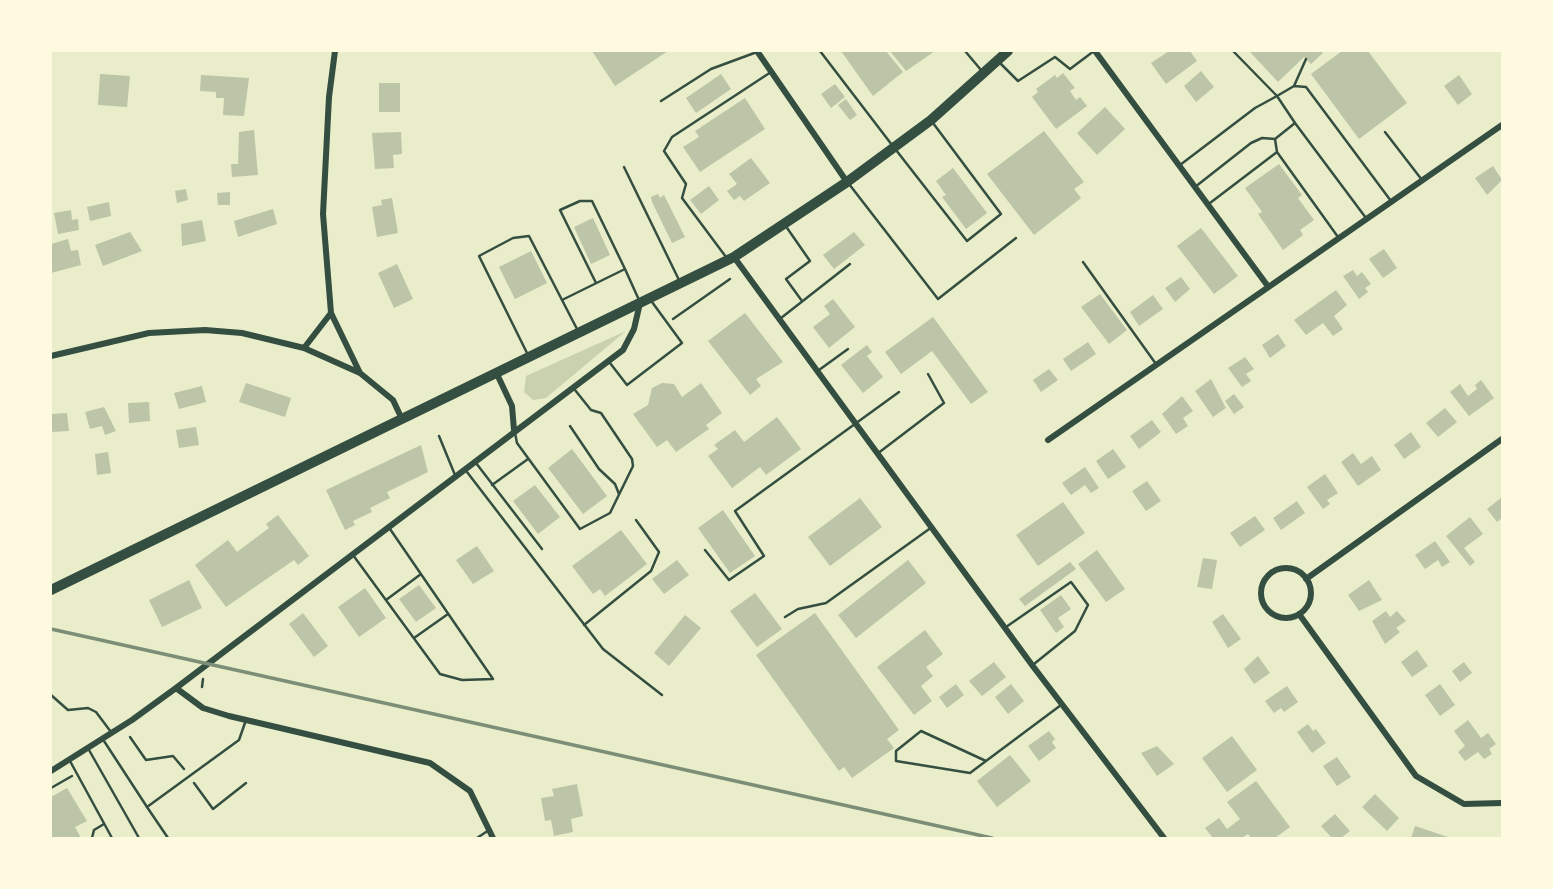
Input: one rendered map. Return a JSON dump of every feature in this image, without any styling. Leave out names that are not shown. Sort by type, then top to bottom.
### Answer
[{"type":"main road","points":[[51,590],[401,417],[731,259],[894,148],[931,120],[1008,51]]},
{"type":"street","points":[[335,51],[329,97],[323,214],[331,313],[360,373]]},
{"type":"street","points":[[759,51],[847,182]]},
{"type":"street","points":[[1094,51],[1268,285]]},
{"type":"street","points":[[1048,440],[1502,125]]},
{"type":"street","points":[[731,259],[779,319],[1061,705],[1164,838]]},
{"type":"street","points":[[51,771],[176,688],[608,360],[629,343],[645,300]]},
{"type":"street","points":[[304,348],[331,313]]},
{"type":"street","points":[[51,356],[149,333],[184,330],[242,333],[304,348],[360,373],[393,400],[401,417]]},
{"type":"street","points":[[496,372],[512,406],[514,430]]},
{"type":"street","points":[[1307,579],[1502,439]]},
{"type":"street","points":[[1280,568],[1296,570],[1307,579],[1311,596],[1299,614],[1288,618],[1271,614],[1265,608],[1260,592],[1266,577],[1280,568]]},
{"type":"street","points":[[1299,614],[1416,775],[1464,804],[1502,803]]},
{"type":"street","points":[[176,688],[204,708],[430,763],[470,791],[493,838]]},
{"type":"lane","points":[[661,101],[711,69],[759,51]]},
{"type":"lane","points":[[820,51],[967,241],[1001,214],[931,120]]},
{"type":"lane","points":[[965,51],[985,74]]},
{"type":"lane","points":[[998,61],[1018,81],[1055,57],[1070,69],[1094,51]]},
{"type":"lane","points":[[1233,51],[1277,96],[1366,218]]},
{"type":"lane","points":[[1294,86],[1306,59]]},
{"type":"lane","points":[[731,259],[682,198],[686,184],[664,151],[672,137],[771,71]]},
{"type":"lane","points":[[1179,166],[1255,108],[1294,86],[1306,87],[1391,201]]},
{"type":"lane","points":[[1195,187],[1251,143],[1262,138],[1275,139],[1295,123]]},
{"type":"lane","points":[[1385,132],[1422,180]]},
{"type":"lane","points":[[1275,139],[1277,152],[1338,237]]},
{"type":"lane","points":[[1208,205],[1277,152]]},
{"type":"lane","points":[[624,167],[680,283]]},
{"type":"lane","points":[[847,182],[938,299],[1016,238]]},
{"type":"lane","points":[[596,283],[560,210],[580,201],[592,201],[625,269],[645,300],[682,343],[627,384],[608,360]]},
{"type":"lane","points":[[784,224],[810,261],[786,279],[802,301]]},
{"type":"lane","points":[[528,356],[479,256],[513,239],[529,236],[578,332]]},
{"type":"lane","points":[[1083,262],[1156,364]]},
{"type":"lane","points":[[779,319],[850,264]]},
{"type":"lane","points":[[562,300],[625,269]]},
{"type":"lane","points":[[816,372],[848,349]]},
{"type":"lane","points":[[877,454],[944,403],[928,374]]},
{"type":"lane","points":[[514,430],[517,443],[580,529],[610,513],[633,466],[632,459],[601,414],[591,410],[572,386]]},
{"type":"lane","points":[[705,550],[729,580],[765,556],[735,511],[899,392]]},
{"type":"lane","points":[[570,426],[599,469],[615,484],[619,494]]},
{"type":"lane","points":[[439,436],[456,476]]},
{"type":"lane","points":[[492,485],[528,459]]},
{"type":"lane","points":[[474,461],[542,550]]},
{"type":"lane","points":[[464,469],[603,649],[662,695]]},
{"type":"lane","points":[[584,625],[651,570],[659,552],[636,520]]},
{"type":"lane","points":[[352,554],[440,674],[462,680],[492,679],[388,526]]},
{"type":"lane","points":[[785,617],[798,609],[826,603],[932,527]]},
{"type":"lane","points":[[386,600],[421,574]]},
{"type":"lane","points":[[1006,628],[1071,582],[1088,604],[1075,631],[1032,665]]},
{"type":"lane","points":[[414,638],[448,614]]},
{"type":"lane","points":[[51,695],[68,710],[88,708],[96,712],[112,733]]},
{"type":"lane","points":[[986,761],[920,731],[896,751],[896,761],[971,773],[1061,705]]},
{"type":"lane","points":[[147,807],[239,740],[246,720]]},
{"type":"lane","points":[[102,739],[168,838]]},
{"type":"lane","points":[[88,748],[139,838]]},
{"type":"lane","points":[[70,760],[112,838]]},
{"type":"lane","points":[[92,838],[94,830],[104,824]]},
{"type":"lane","points":[[477,838],[489,830]]},
{"type":"path","points":[[667,323],[730,279]]},
{"type":"path","points":[[130,737],[146,760],[173,756],[186,771]]},
{"type":"path","points":[[194,783],[213,808],[246,783]]},
{"type":"green space","points":[[626,331],[546,398],[533,400],[524,392],[526,376]]},
{"type":"building","points":[[592,51],[668,51],[615,86]]},
{"type":"building","points":[[841,51],[886,51],[903,72],[873,96]]},
{"type":"building","points":[[890,51],[935,51],[906,71]]},
{"type":"building","points":[[1169,51],[1190,51],[1197,61],[1166,84],[1151,63]]},
{"type":"building","points":[[1249,51],[1323,53],[1311,64],[1304,57],[1278,82]]},
{"type":"building","points":[[1342,51],[1368,51],[1407,103],[1359,139],[1311,74]]},
{"type":"building","points":[[1201,71],[1214,87],[1196,102],[1184,86]]},
{"type":"building","points":[[1063,73],[1075,88],[1070,91],[1076,100],[1080,97],[1087,106],[1056,129],[1032,97],[1038,92],[1036,89],[1055,75],[1057,78]]},
{"type":"building","points":[[100,74],[130,76],[127,107],[98,105]]},
{"type":"building","points":[[721,74],[731,89],[696,113],[686,98]]},
{"type":"building","points":[[201,75],[249,78],[244,116],[223,115],[224,98],[216,98],[216,92],[200,91]]},
{"type":"building","points":[[1459,75],[1472,94],[1458,105],[1444,86]]},
{"type":"building","points":[[379,83],[400,83],[400,112],[379,112]]},
{"type":"building","points":[[835,84],[845,97],[831,108],[821,94]]},
{"type":"building","points":[[745,98],[765,129],[700,172],[683,147],[699,137],[695,131]]},
{"type":"building","points":[[846,99],[857,115],[850,120],[838,105]]},
{"type":"building","points":[[1105,107],[1125,129],[1097,155],[1077,133]]},
{"type":"building","points":[[254,130],[258,175],[232,177],[231,164],[238,164],[239,132]]},
{"type":"building","points":[[1044,131],[1084,182],[1074,189],[1081,198],[1034,235],[987,174]]},
{"type":"building","points":[[401,132],[402,154],[393,155],[394,168],[375,169],[372,133]]},
{"type":"building","points":[[751,158],[770,183],[744,201],[740,196],[734,200],[727,191],[737,184],[729,174]]},
{"type":"building","points":[[1279,164],[1302,195],[1298,198],[1314,220],[1300,230],[1303,235],[1283,250],[1258,214],[1262,212],[1245,188]]},
{"type":"building","points":[[1493,166],[1502,180],[1487,195],[1475,178]]},
{"type":"building","points":[[953,168],[987,213],[966,229],[942,197],[946,195],[936,181]]},
{"type":"building","points":[[709,186],[719,200],[701,214],[690,200]]},
{"type":"building","points":[[186,189],[188,200],[177,203],[175,191]]},
{"type":"building","points":[[230,192],[230,205],[218,205],[217,193]]},
{"type":"building","points":[[658,194],[660,198],[664,195],[685,237],[672,243],[652,202],[651,197]]},
{"type":"building","points":[[392,198],[398,233],[377,237],[372,207],[382,205],[381,200]]},
{"type":"building","points":[[109,202],[111,216],[90,221],[87,207]]},
{"type":"building","points":[[273,209],[277,224],[238,237],[234,221]]},
{"type":"building","points":[[71,210],[72,220],[78,219],[79,230],[58,234],[54,213]]},
{"type":"building","points":[[593,218],[610,255],[591,264],[574,227]]},
{"type":"building","points":[[202,220],[206,241],[182,246],[181,224]]},
{"type":"building","points":[[1201,228],[1238,276],[1214,294],[1177,246]]},
{"type":"building","points":[[130,232],[142,251],[103,266],[95,245]]},
{"type":"building","points":[[854,232],[865,245],[834,269],[823,255]]},
{"type":"building","points":[[68,239],[71,251],[78,250],[81,265],[51,273],[51,244]]},
{"type":"building","points":[[1384,249],[1397,268],[1383,278],[1369,259]]},
{"type":"building","points":[[531,251],[547,283],[515,299],[499,267]]},
{"type":"building","points":[[397,264],[413,299],[394,308],[378,273]]},
{"type":"building","points":[[1353,270],[1357,276],[1362,272],[1371,284],[1365,288],[1368,292],[1359,299],[1343,276]]},
{"type":"building","points":[[1181,277],[1190,289],[1175,302],[1165,288]]},
{"type":"building","points":[[1336,290],[1347,305],[1334,316],[1343,329],[1333,336],[1323,323],[1306,335],[1294,320]]},
{"type":"building","points":[[1100,294],[1127,330],[1109,344],[1081,307]]},
{"type":"building","points":[[1153,295],[1163,309],[1139,326],[1130,312]]},
{"type":"building","points":[[833,299],[855,327],[829,348],[813,327],[830,314],[824,306]]},
{"type":"building","points":[[745,313],[783,362],[756,379],[761,386],[750,395],[708,341]]},
{"type":"building","points":[[933,317],[988,392],[971,404],[932,351],[901,374],[885,352]]},
{"type":"building","points":[[1278,334],[1286,346],[1270,358],[1262,345]]},
{"type":"building","points":[[1088,342],[1096,354],[1071,371],[1063,359]]},
{"type":"building","points":[[867,345],[872,352],[867,356],[883,377],[863,393],[841,365]]},
{"type":"building","points":[[1245,357],[1254,369],[1246,374],[1251,381],[1242,387],[1228,368]]},
{"type":"building","points":[[1049,369],[1058,380],[1041,392],[1033,380]]},
{"type":"building","points":[[1211,379],[1226,408],[1213,417],[1195,391]]},
{"type":"building","points":[[1481,380],[1494,398],[1469,416],[1450,392],[1460,384],[1468,396],[1477,389],[1475,385]]},
{"type":"building","points":[[246,383],[291,398],[285,417],[239,402]]},
{"type":"building","points":[[662,383],[674,384],[682,397],[701,383],[722,413],[706,425],[709,429],[676,452],[667,440],[657,447],[633,414],[648,405],[652,388]]},
{"type":"building","points":[[202,386],[206,402],[179,409],[174,393]]},
{"type":"building","points":[[1234,394],[1244,407],[1234,414],[1225,401]]},
{"type":"building","points":[[1182,396],[1193,411],[1183,418],[1188,426],[1176,434],[1162,414]]},
{"type":"building","points":[[149,402],[150,421],[129,423],[128,403]]},
{"type":"building","points":[[104,407],[116,431],[105,435],[102,426],[90,429],[85,412]]},
{"type":"building","points":[[1445,408],[1457,422],[1438,437],[1426,423]]},
{"type":"building","points":[[67,413],[69,431],[51,432],[51,414]]},
{"type":"building","points":[[777,417],[801,449],[766,475],[760,467],[732,488],[708,456],[718,449],[714,445],[735,430],[744,442]]},
{"type":"building","points":[[1152,420],[1161,432],[1139,449],[1130,436]]},
{"type":"building","points":[[196,427],[199,445],[179,448],[176,430]]},
{"type":"building","points":[[1411,432],[1421,447],[1404,459],[1394,445]]},
{"type":"building","points":[[421,445],[428,472],[387,492],[390,498],[370,508],[372,512],[353,521],[355,525],[345,530],[326,490]]},
{"type":"building","points":[[572,449],[607,496],[583,514],[548,468]]},
{"type":"building","points":[[1113,449],[1126,467],[1108,479],[1096,461]]},
{"type":"building","points":[[108,452],[111,473],[97,475],[95,454]]},
{"type":"building","points":[[1353,453],[1361,464],[1372,456],[1381,470],[1358,486],[1341,462]]},
{"type":"building","points":[[1085,467],[1099,488],[1091,493],[1085,485],[1071,495],[1062,483]]},
{"type":"building","points":[[1325,474],[1338,493],[1327,500],[1330,504],[1323,509],[1307,487]]},
{"type":"building","points":[[1147,481],[1161,501],[1146,511],[1132,491]]},
{"type":"building","points":[[535,485],[560,517],[538,534],[513,501]]},
{"type":"building","points":[[1502,497],[1502,518],[1497,522],[1487,509]]},
{"type":"building","points":[[860,498],[882,527],[830,566],[808,537]]},
{"type":"building","points":[[1297,501],[1305,513],[1281,530],[1273,518]]},
{"type":"building","points":[[1063,502],[1085,533],[1038,566],[1016,535]]},
{"type":"building","points":[[723,510],[755,556],[730,573],[698,528]]},
{"type":"building","points":[[278,515],[309,556],[298,565],[294,560],[226,607],[195,565],[228,540],[237,552],[269,528],[266,524]]},
{"type":"building","points":[[1255,516],[1265,530],[1240,547],[1230,533]]},
{"type":"building","points":[[1470,517],[1483,534],[1464,548],[1475,562],[1470,566],[1446,536]]},
{"type":"building","points":[[621,530],[647,564],[605,596],[600,589],[593,594],[572,566]]},
{"type":"building","points":[[1435,541],[1450,562],[1442,567],[1438,560],[1425,569],[1415,555]]},
{"type":"building","points":[[477,546],[494,571],[473,584],[456,560]]},
{"type":"building","points":[[1097,550],[1125,589],[1106,602],[1078,564]]},
{"type":"building","points":[[1203,558],[1217,560],[1212,589],[1197,587]]},
{"type":"building","points":[[677,560],[689,575],[664,594],[652,579]]},
{"type":"building","points":[[908,560],[926,583],[856,638],[838,615]]},
{"type":"building","points":[[1070,562],[1076,569],[1025,606],[1019,599]]},
{"type":"building","points":[[189,580],[202,608],[162,627],[149,600]]},
{"type":"building","points":[[1369,580],[1382,600],[1359,611],[1348,595]]},
{"type":"building","points":[[419,585],[436,608],[416,622],[399,599]]},
{"type":"building","points":[[365,588],[386,618],[359,637],[338,607]]},
{"type":"building","points":[[755,593],[782,629],[757,647],[730,611]]},
{"type":"building","points":[[1061,595],[1071,609],[1058,618],[1064,627],[1056,633],[1040,610]]},
{"type":"building","points":[[1386,611],[1390,617],[1397,611],[1406,621],[1396,628],[1400,632],[1385,644],[1372,621]]},
{"type":"building","points":[[303,613],[328,646],[314,657],[289,624]]},
{"type":"building","points":[[815,613],[899,730],[887,739],[894,748],[852,778],[844,767],[839,771],[756,655]]},
{"type":"building","points":[[1223,614],[1241,639],[1228,648],[1212,622]]},
{"type":"building","points":[[685,615],[701,628],[669,666],[654,653]]},
{"type":"building","points":[[925,630],[943,654],[926,667],[933,676],[921,686],[932,701],[914,715],[877,667]]},
{"type":"building","points":[[1417,650],[1428,666],[1412,677],[1401,662]]},
{"type":"building","points":[[1258,656],[1270,673],[1254,684],[1244,669]]},
{"type":"building","points":[[994,662],[1006,677],[982,696],[969,681]]},
{"type":"building","points":[[1464,662],[1472,673],[1460,682],[1452,671]]},
{"type":"building","points":[[956,684],[964,695],[947,708],[939,697]]},
{"type":"building","points":[[1011,684],[1024,701],[1008,714],[995,697]]},
{"type":"building","points":[[1440,684],[1455,705],[1440,716],[1425,695]]},
{"type":"building","points":[[1287,686],[1298,702],[1284,712],[1281,708],[1274,713],[1265,701]]},
{"type":"building","points":[[1468,720],[1481,738],[1488,733],[1496,744],[1489,749],[1492,754],[1484,759],[1478,752],[1465,761],[1458,752],[1465,746],[1454,731]]},
{"type":"building","points":[[1308,724],[1313,731],[1316,729],[1326,743],[1312,753],[1297,732]]},
{"type":"building","points":[[1049,731],[1055,739],[1052,742],[1056,748],[1039,761],[1028,746]]},
{"type":"building","points":[[1232,736],[1257,770],[1227,792],[1202,758]]},
{"type":"building","points":[[1157,746],[1174,764],[1157,776],[1141,753]]},
{"type":"building","points":[[1010,755],[1031,781],[997,807],[977,781]]},
{"type":"building","points":[[1337,757],[1351,777],[1337,786],[1323,766]]},
{"type":"building","points":[[1256,781],[1290,827],[1275,838],[1251,838],[1248,834],[1242,838],[1213,838],[1205,828],[1219,818],[1227,829],[1240,819],[1227,802]]},
{"type":"building","points":[[577,784],[583,816],[571,819],[573,832],[554,836],[551,820],[545,821],[541,798],[554,796],[552,789]]},
{"type":"building","points":[[67,788],[87,821],[75,827],[81,838],[51,838],[51,797]]},
{"type":"building","points":[[1375,794],[1399,818],[1387,831],[1362,807]]},
{"type":"building","points":[[1335,814],[1350,831],[1341,838],[1332,838],[1321,826]]},
{"type":"building","points":[[1415,826],[1451,838],[1411,838]]},
{"type":"railway","points":[[51,629],[992,838]]}]
